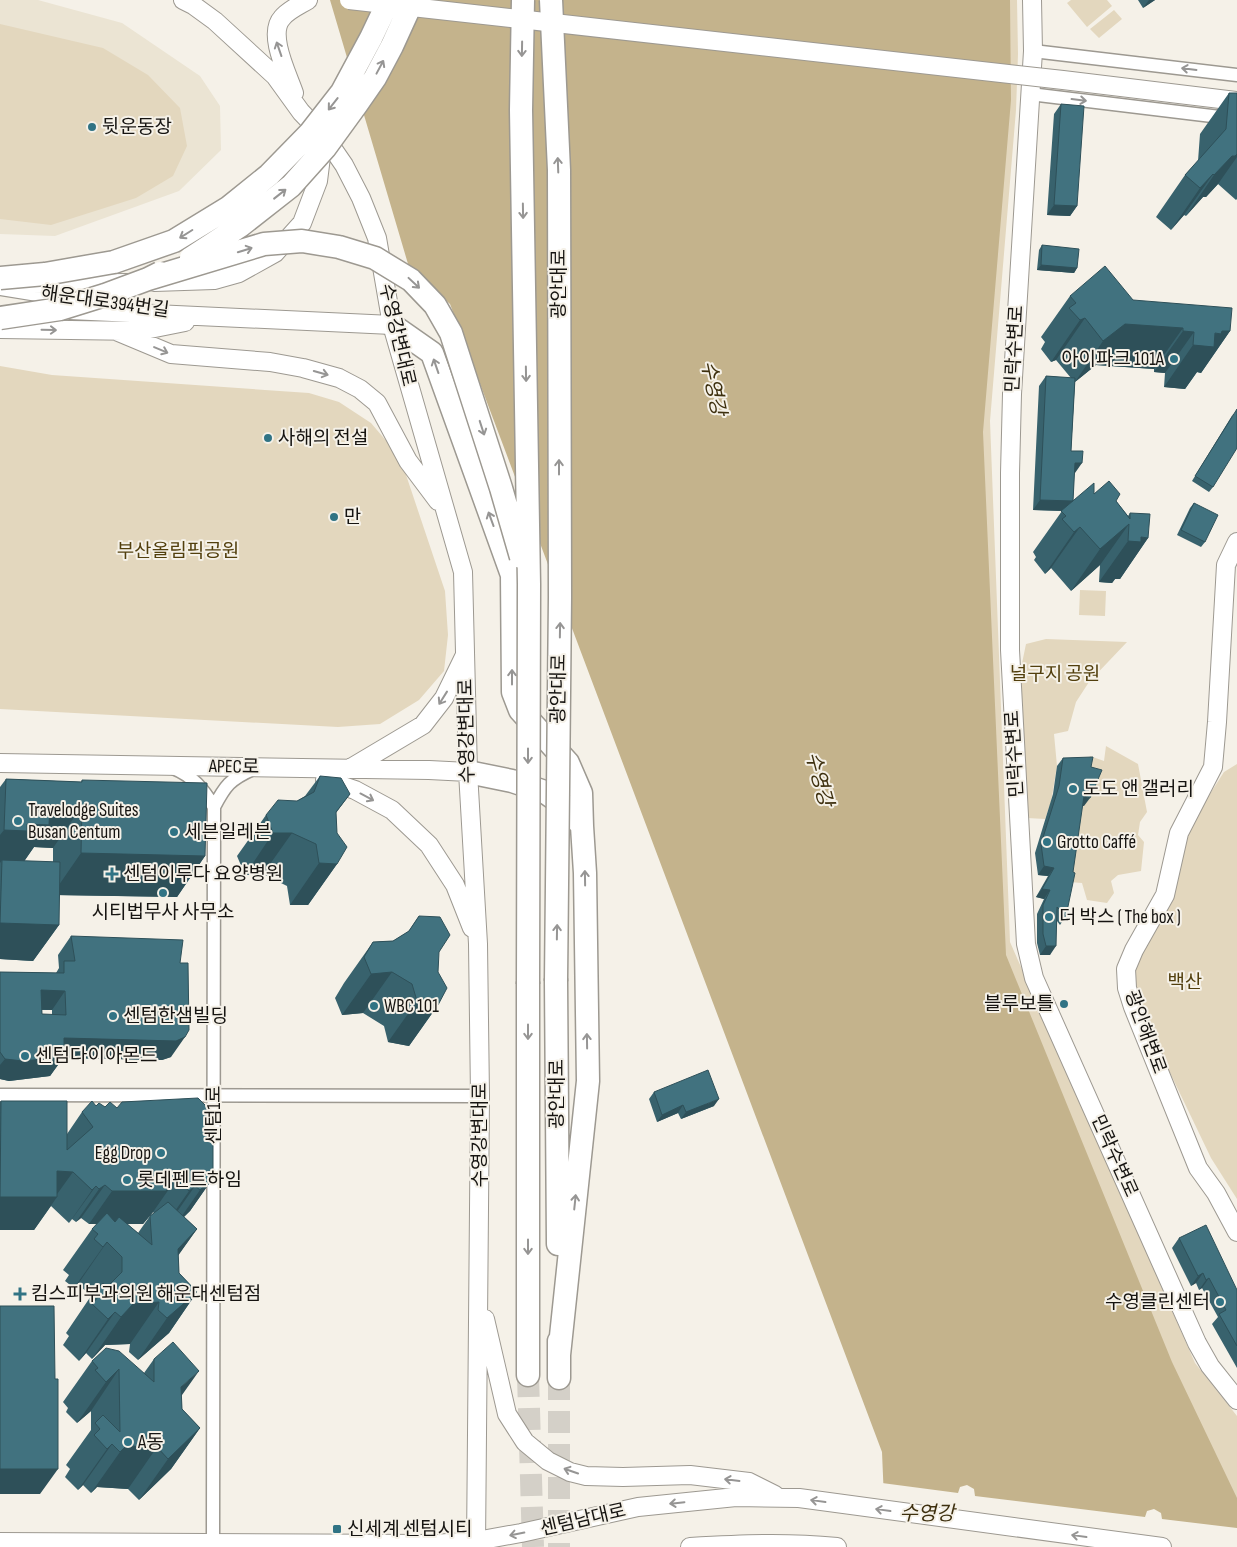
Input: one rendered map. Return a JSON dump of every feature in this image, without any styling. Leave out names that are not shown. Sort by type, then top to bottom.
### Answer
[{"type":"highway","points":[[0,278],[45,274],[114,262],[174,241],[228,208],[269,174],[310,133],[342,92],[372,38],[389,0]]},
{"type":"highway","points":[[148,279],[193,257],[240,226],[291,186],[325,148],[374,78],[392,46],[413,0]]},
{"type":"highway","name":"광안대로","points":[[523,0],[521,110],[529,584],[528,1375]]},
{"type":"highway","name":"광안대로","points":[[550,0],[558,170],[560,597],[556,981],[559,1378]]},
{"type":"highway","points":[[0,318],[60,309],[106,295],[148,279],[264,244],[302,241],[339,247],[375,258],[411,280],[435,306],[451,332],[501,488],[529,584]]},
{"type":"highway","points":[[392,325],[432,353],[512,575],[512,692],[520,710],[568,763],[581,793],[585,873],[588,1081],[559,1355]]},
{"type":"highway","points":[[468,772],[512,781],[545,792],[566,807],[582,826]]},
{"type":"main road","name":"수영강변대로","points":[[183,0],[215,21],[275,76],[301,112],[324,136],[344,166],[361,198],[377,238],[392,325],[463,572],[468,772],[478,944],[480,1096],[476,1544]]},
{"type":"main road","points":[[301,112],[276,41],[281,18],[308,0]]},
{"type":"main road","points":[[349,0],[1044,77],[1237,101]]},
{"type":"main road","name":"민락수변로","points":[[1032,0],[1033,51],[1013,385],[1010,473],[1010,650],[1026,944],[1034,978],[1197,1343],[1210,1366],[1237,1400]]},
{"type":"main road","points":[[0,285],[179,282],[214,280],[239,273],[275,253],[302,223],[318,181],[324,136]]},
{"type":"main road","name":"해운대로394번길","points":[[0,285],[210,317]]},
{"type":"main road","name":"해운대로394번길","points":[[0,306],[392,325]]},
{"type":"main road","name":"해운대로394번길","points":[[0,330],[140,331],[210,317]]},
{"type":"main road","points":[[116,331],[171,354],[270,362],[303,368],[339,378],[360,389],[377,403],[408,461],[445,511]]},
{"type":"main road","name":"광안해변로","points":[[1237,542],[1231,565],[1213,767],[1179,833],[1165,895],[1134,950],[1126,970],[1127,988],[1133,1006],[1198,1168],[1216,1193],[1237,1232]]},
{"type":"main road","points":[[348,770],[424,725],[444,698],[466,654]]},
{"type":"main road","name":"APEC로","points":[[0,763],[468,772]]},
{"type":"main road","points":[[289,768],[355,790],[392,810],[429,845],[455,885],[478,944]]},
{"type":"main road","points":[[478,1293],[507,1414],[525,1442],[548,1462],[570,1472],[586,1476],[690,1475],[749,1482],[778,1497]]},
{"type":"main road","points":[[1210,1366],[1237,1387]]},
{"type":"main road","name":"센텀남대로","points":[[0,1542],[476,1544],[638,1507],[736,1497],[778,1497],[799,1498],[1162,1547]]},
{"type":"main road","points":[[690,1547],[768,1543],[811,1544],[836,1547]]},
{"type":"street","points":[[1033,51],[1237,75]]},
{"type":"street","points":[[1030,94],[1237,119]]},
{"type":"street","points":[[169,766],[185,773],[203,790],[214,807],[223,790],[236,776],[255,768]]},
{"type":"street","name":"센텀1로","points":[[213,1543],[214,807]]},
{"type":"street","points":[[0,1095],[480,1096]]},
{"type":"shaded area","name":"뒷운동장","points":[[0,0],[38,0],[122,23],[200,76],[220,106],[221,150],[179,191],[55,236],[0,234]]},
{"type":"green space","points":[[988,0],[1017,0],[1016,110],[990,421],[1010,942],[1195,1363],[1237,1416],[1237,1523],[988,959],[973,692]]},
{"type":"green space","points":[[1071,0],[1107,0],[1112,6],[1087,27],[1067,3]]},
{"type":"green space","points":[[1114,10],[1122,19],[1099,38],[1090,29]]},
{"type":"green space","name":"뒷운동장","points":[[0,24],[103,48],[148,75],[180,108],[187,146],[173,176],[136,198],[51,225],[0,219]]},
{"type":"green space","name":"부산올림픽공원","points":[[0,366],[52,375],[309,393],[339,402],[371,423],[400,457],[445,591],[448,635],[444,671],[419,700],[380,724],[338,727],[0,709]]},
{"type":"green space","points":[[1080,590],[1106,591],[1105,616],[1079,615]]},
{"type":"green space","name":"널구지 공원","points":[[1046,639],[1127,642],[1089,682],[1076,702],[1068,731],[1054,734],[1057,766],[1051,802],[1045,819],[1027,818],[1020,673],[1026,644]]},
{"type":"green space","points":[[1106,746],[1138,764],[1147,812],[1140,822],[1138,835],[1144,842],[1141,871],[1118,875],[1111,881],[1114,893],[1107,903],[1087,900],[1082,883],[1069,882],[1072,804],[1084,806],[1087,766],[1090,756],[1104,761]]},
{"type":"green space","name":"백산","points":[[1237,764],[1237,1199],[1211,1158],[1148,1027],[1132,980],[1146,940],[1173,901],[1190,825],[1224,772]]},
{"type":"water","points":[[330,0],[1010,0],[1011,100],[983,432],[1006,955],[1172,1362],[1237,1498],[1237,1547],[886,1547],[882,1452],[450,304],[433,289],[416,291]]},
{"type":"pier","name":"수영강","points":[[882,1483],[958,1493],[960,1487],[967,1485],[974,1489],[975,1496],[1145,1517],[1147,1511],[1154,1509],[1161,1513],[1162,1519],[1237,1528],[1237,1547],[884,1547]]},
{"type":"building","points":[[1229,93],[1237,93],[1237,154],[1232,156],[1200,188],[1185,175],[1226,129]]},
{"type":"building","points":[[1061,104],[1084,106],[1077,206],[1054,205]]},
{"type":"building","points":[[1042,245],[1079,249],[1077,268],[1041,265]]},
{"type":"building","points":[[1105,266],[1133,300],[1232,308],[1230,331],[1222,331],[1221,334],[1215,333],[1214,347],[1193,345],[1194,332],[1183,331],[1183,328],[1125,324],[1103,341],[1085,318],[1080,320],[1069,308],[1076,303],[1070,296]]},
{"type":"building","points":[[1046,376],[1075,378],[1071,451],[1083,451],[1082,463],[1075,463],[1073,501],[1040,500]]},
{"type":"building","points":[[1237,409],[1237,448],[1213,487],[1195,476]]},
{"type":"building","points":[[1109,481],[1120,494],[1116,501],[1130,519],[1130,513],[1150,514],[1148,538],[1141,537],[1141,542],[1128,541],[1129,524],[1100,549],[1080,527],[1074,532],[1062,519],[1066,516],[1061,511],[1094,483],[1094,494]]},
{"type":"building","points":[[1194,503],[1218,515],[1205,542],[1181,530]]},
{"type":"building","points":[[1093,757],[1091,767],[1102,770],[1090,798],[1084,796],[1073,872],[1075,873],[1066,916],[1057,907],[1056,946],[1046,946],[1043,934],[1043,905],[1050,890],[1042,889],[1054,868],[1044,866],[1041,844],[1059,786],[1063,758]]},
{"type":"building","points":[[320,776],[341,778],[350,794],[336,812],[337,833],[347,847],[337,864],[319,863],[316,844],[292,833],[273,833],[266,815],[278,800],[297,801],[314,792]]},
{"type":"building","points":[[6,779],[207,783],[205,856],[81,853],[82,806],[50,805],[49,825],[27,824],[27,831],[4,830]]},
{"type":"building","points":[[2,860],[60,862],[59,925],[0,923]]},
{"type":"building","points":[[419,916],[440,917],[450,935],[439,952],[438,972],[447,988],[438,1005],[417,1001],[412,984],[392,972],[371,974],[364,957],[373,942],[393,941],[409,931]]},
{"type":"building","points":[[71,936],[183,940],[180,963],[188,963],[189,1030],[185,1037],[176,1041],[64,1038],[64,1057],[23,1061],[5,1059],[0,1052],[0,972],[64,973],[64,961],[75,961]],"holes":[[[41,990],[65,991],[66,1015],[42,1014]]]},
{"type":"building","points":[[708,1070],[719,1099],[686,1112],[683,1105],[662,1115],[654,1092]]},
{"type":"building","points":[[198,1098],[213,1113],[213,1178],[200,1190],[195,1186],[189,1191],[176,1179],[166,1191],[112,1191],[105,1185],[99,1189],[96,1186],[92,1190],[73,1172],[57,1171],[57,1197],[0,1197],[1,1101],[67,1101],[67,1150],[93,1127],[82,1112],[92,1101],[96,1106],[99,1103],[105,1107],[110,1102],[117,1108],[122,1102]]},
{"type":"building","points":[[168,1202],[197,1229],[178,1249],[179,1273],[197,1292],[167,1318],[158,1310],[159,1302],[133,1304],[121,1317],[115,1312],[108,1319],[92,1304],[99,1296],[95,1291],[103,1283],[107,1287],[122,1272],[122,1257],[107,1242],[103,1247],[94,1239],[98,1234],[92,1229],[107,1213],[115,1222],[119,1217],[152,1245],[150,1216]]},
{"type":"building","points":[[1206,1225],[1237,1290],[1237,1346],[1219,1314],[1226,1310],[1209,1278],[1206,1280],[1203,1273],[1198,1276],[1179,1238]]},
{"type":"building","points":[[0,1306],[54,1306],[55,1379],[58,1379],[58,1469],[0,1469]]},
{"type":"building","points":[[173,1342],[199,1371],[181,1387],[182,1409],[200,1428],[168,1459],[157,1447],[126,1446],[120,1452],[112,1444],[107,1449],[94,1435],[100,1429],[95,1423],[103,1415],[120,1432],[119,1369],[106,1382],[95,1370],[98,1368],[92,1361],[106,1348],[119,1351],[154,1382],[154,1359]]},
{"type":"tunnel","points":[[528,1375],[533,1547]]},
{"type":"tunnel","points":[[559,1378],[559,1547]]},
{"type":"place","name":"뒷운동장","points":[[92,127]]},
{"type":"place","name":"아이파크 101A","points":[[1174,359]]},
{"type":"place","name":"사해의 전설","points":[[268,438]]},
{"type":"place","name":"만","points":[[334,517]]},
{"type":"place","name":"도도 앤 갤러리","points":[[1073,789]]},
{"type":"place","name":"Travelodge Suites Busan Centum","points":[[18,821]]},
{"type":"place","name":"세븐일레븐","points":[[174,832]]},
{"type":"place","name":"Grotto Caffé","points":[[1047,842]]},
{"type":"place","name":"센텀이루다 요양병원","points":[[112,874]]},
{"type":"place","name":"시티법무사 사무소","points":[[163,893]]},
{"type":"place","name":"더 박스 ( The box )","points":[[1049,917]]},
{"type":"place","name":"블루보틀","points":[[1064,1004]]},
{"type":"place","name":"WBC 101","points":[[374,1006]]},
{"type":"place","name":"센텀한샘빌딩","points":[[113,1016]]},
{"type":"place","name":"센텀다이아몬드","points":[[25,1056]]},
{"type":"place","name":"Egg Drop","points":[[161,1153]]},
{"type":"place","name":"롯데펜트하임","points":[[127,1180]]},
{"type":"place","name":"킴스피부과의원 해운대센텀점","points":[[20,1294]]},
{"type":"place","name":"수영클린센터","points":[[1220,1302]]},
{"type":"place","name":"A동","points":[[128,1442]]},
{"type":"place","name":"신세계 센텀시티","points":[[337,1529]]}]
